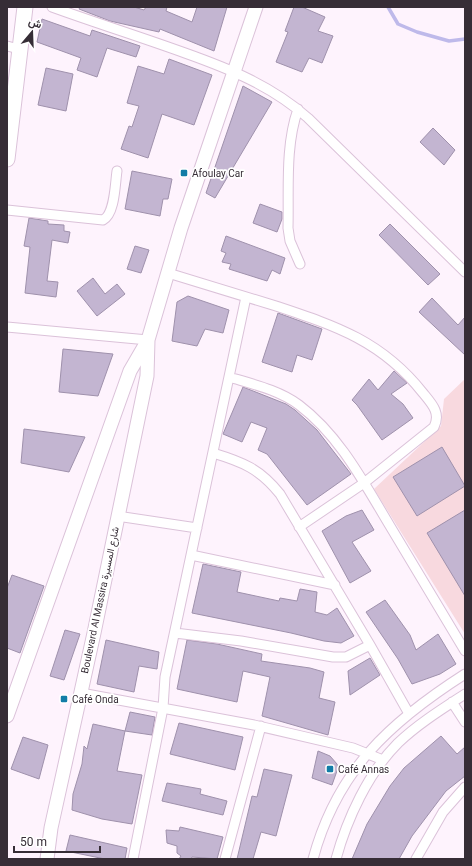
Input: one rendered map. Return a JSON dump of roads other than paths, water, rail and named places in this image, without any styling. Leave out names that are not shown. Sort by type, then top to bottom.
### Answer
[{"type":"main road","points":[[7,159],[13,48],[25,7]]},
{"type":"main road","name":"Boulevard Al Massira شارع المسيرة","points":[[7,716],[130,371],[148,340],[181,228],[256,7]]},
{"type":"main road","name":"Boulevard Al Massira شارع المسيرة","points":[[47,859],[51,828],[81,693],[147,376],[148,340]]},
{"type":"street","points":[[52,7],[235,71],[270,89],[298,109],[465,272]]},
{"type":"street","points":[[298,109],[294,120],[290,145],[288,228],[290,241],[300,264]]},
{"type":"street","points":[[7,210],[103,220],[107,218],[112,211],[117,171]]},
{"type":"street","points":[[168,273],[344,330],[368,343],[403,369],[435,408],[437,418],[434,427],[364,483],[299,527]]},
{"type":"street","points":[[133,859],[163,708],[165,677],[246,297]]},
{"type":"street","points":[[7,327],[148,340]]},
{"type":"street","points":[[229,377],[272,391],[298,404],[322,426],[338,444],[364,483],[465,652]]},
{"type":"street","points":[[213,453],[237,460],[255,469],[269,481],[280,494],[335,585],[408,712]]},
{"type":"street","points":[[117,516],[197,528]]},
{"type":"street","points":[[191,555],[335,585]]},
{"type":"street","points":[[175,633],[241,641],[333,657],[346,657],[370,645]]},
{"type":"street","points":[[313,859],[337,798],[367,753],[408,712],[465,674]]},
{"type":"street","points":[[81,693],[261,726],[367,753],[383,760]]},
{"type":"street","points":[[336,859],[355,810],[383,760],[398,743],[414,730],[465,694]]},
{"type":"street","points":[[452,702],[465,722]]},
{"type":"street","points":[[225,859],[261,726]]},
{"type":"street","points":[[416,859],[443,812],[465,787]]},
{"type":"waterway","points":[[388,7],[398,24],[417,32],[449,41],[465,39]]},
{"type":"place","name":"Afoulay Car","points":[[184,173]]},
{"type":"place","name":"Café Onda","points":[[64,699]]},
{"type":"place","name":"Café Annas","points":[[330,769]]}]
